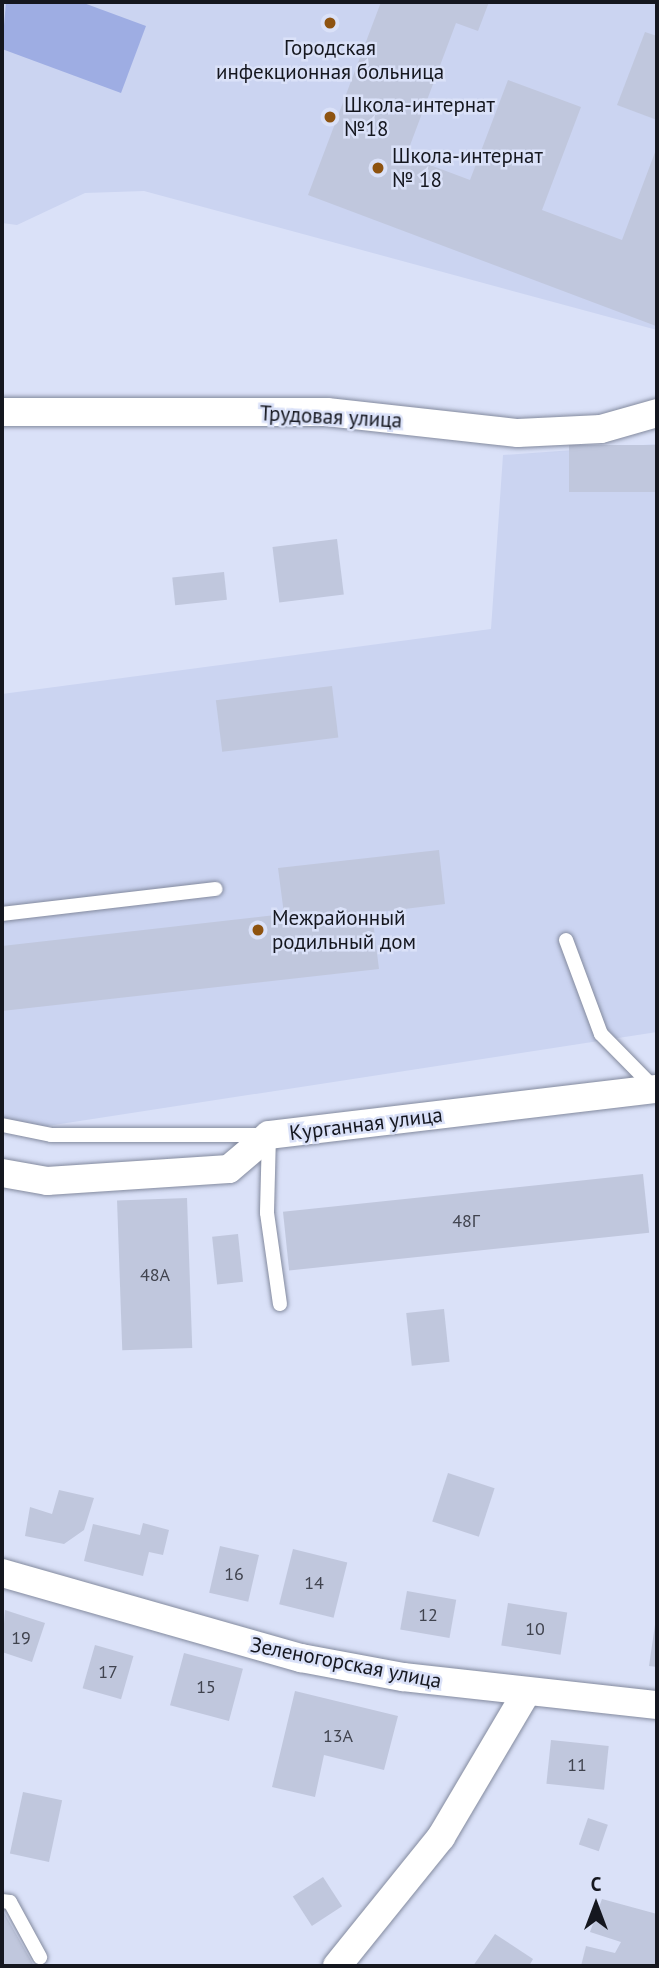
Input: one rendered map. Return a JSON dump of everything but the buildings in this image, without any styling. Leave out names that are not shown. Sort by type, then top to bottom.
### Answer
[{"type":"street","name":"Трудовая улица","points":[[2,412],[327,412],[518,433],[601,429],[657,413]]},
{"type":"street","name":"Курганная улица","points":[[2,1173],[47,1181],[229,1169],[270,1135],[657,1089]]},
{"type":"street","name":"Зеленогорская улица","points":[[2,1573],[301,1658],[526,1693],[657,1706]]},
{"type":"street","points":[[337,1966],[441,1837],[526,1693]]},
{"type":"lane","points":[[2,914],[216,889]]},
{"type":"lane","points":[[566,940],[601,1034],[657,1089]]},
{"type":"lane","points":[[2,1125],[51,1135],[270,1135],[267,1213],[280,1304]]},
{"type":"lane","points":[[2,1901],[10,1902],[40,1957]]},
{"type":"shaded area","name":"Школа-интернат №18","points":[[2,2],[657,2],[657,330],[144,191],[85,193],[17,225],[2,223]]},
{"type":"shaded area","points":[[6,2],[81,2],[146,26],[121,93],[2,49]]},
{"type":"shaded area","points":[[657,444],[657,1032],[2,1133],[2,694],[491,629],[503,455]]},
{"type":"place","name":"Городская инфекционная больница","points":[[330,23]]},
{"type":"place","name":"Школа-интернат №18","points":[[330,117]]},
{"type":"place","name":"Школа-интернат № 18","points":[[378,168]]},
{"type":"place","name":"Межрайонный родильный дом","points":[[258,930]]}]
